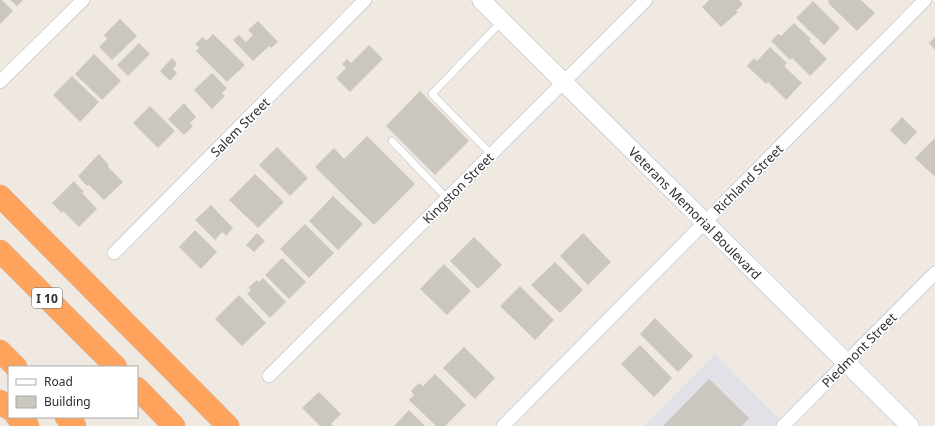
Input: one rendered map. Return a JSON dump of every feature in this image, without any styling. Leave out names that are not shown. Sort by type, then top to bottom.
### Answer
[{"type":"highway","points":[[0,196],[228,426]]},
{"type":"highway","name":"I 10","points":[[0,251],[115,366]]},
{"type":"highway","points":[[0,351],[15,366]]},
{"type":"highway","points":[[138,389],[174,426]]},
{"type":"highway","points":[[0,401],[8,408]]},
{"type":"highway","points":[[18,418],[28,426]]},
{"type":"highway","points":[[67,418],[75,426]]},
{"type":"street","points":[[0,82],[83,0]]},
{"type":"street","name":"Salem Street","points":[[114,253],[365,0]]},
{"type":"street","name":"Veterans Memorial Boulevard","points":[[481,0],[910,426]]},
{"type":"street","name":"Kingston Street","points":[[269,376],[646,0]]},
{"type":"street","name":"Richland Street","points":[[503,426],[926,0]]},
{"type":"street","name":"Piedmont Street","points":[[783,426],[935,273]]},
{"type":"lane","points":[[492,155],[432,94],[502,20]]},
{"type":"lane","points":[[392,142],[447,199]]},
{"type":"shaded area","points":[[715,354],[786,426],[644,426]]},
{"type":"building","points":[[0,0],[2,0],[13,11],[0,24]]},
{"type":"building","points":[[10,0],[23,0],[17,6]]},
{"type":"building","points":[[709,0],[739,0],[743,4],[736,11],[738,12],[721,27],[702,7]]},
{"type":"building","points":[[828,0],[861,0],[875,13],[857,31],[828,3]]},
{"type":"building","points":[[813,1],[840,28],[824,45],[796,18]]},
{"type":"building","points":[[120,19],[137,36],[112,60],[99,47],[107,39],[104,35]]},
{"type":"building","points":[[258,21],[278,42],[271,48],[269,46],[253,61],[233,40],[239,35],[246,42],[253,35],[248,30]]},
{"type":"building","points":[[794,23],[811,39],[809,41],[827,59],[810,76],[792,58],[790,60],[771,41],[778,34],[781,36]]},
{"type":"building","points":[[213,34],[245,65],[227,82],[196,51],[199,48],[195,44],[203,37],[206,41]]},
{"type":"building","points":[[935,37],[935,50],[929,43]]},
{"type":"building","points":[[139,43],[150,54],[128,76],[117,65]]},
{"type":"building","points":[[369,45],[383,59],[350,92],[336,78],[346,68],[342,64],[347,59],[351,63]]},
{"type":"building","points":[[770,47],[787,63],[784,66],[802,83],[786,100],[768,82],[766,84],[747,66],[754,58],[757,61]]},
{"type":"building","points":[[94,54],[121,81],[102,100],[75,74]]},
{"type":"building","points":[[172,58],[177,64],[173,69],[177,73],[170,81],[160,71]]},
{"type":"building","points":[[212,73],[227,88],[222,93],[225,96],[212,109],[194,90]]},
{"type":"building","points":[[72,76],[99,102],[80,122],[53,95]]},
{"type":"building","points":[[420,91],[469,141],[435,175],[386,126]]},
{"type":"building","points":[[184,103],[196,117],[190,123],[193,126],[184,135],[168,119]]},
{"type":"building","points":[[150,106],[175,131],[158,148],[133,123]]},
{"type":"building","points":[[902,117],[917,132],[905,145],[890,130]]},
{"type":"building","points":[[367,136],[415,184],[374,225],[315,167],[334,148],[344,159]]},
{"type":"building","points":[[935,138],[935,177],[915,158]]},
{"type":"building","points":[[277,147],[308,178],[290,196],[259,165]]},
{"type":"building","points":[[99,154],[109,165],[108,167],[123,182],[104,200],[89,185],[87,186],[78,176]]},
{"type":"building","points":[[255,174],[284,202],[258,228],[229,200]]},
{"type":"building","points":[[74,181],[84,192],[82,193],[97,209],[79,227],[63,211],[62,213],[52,203]]},
{"type":"building","points":[[333,196],[363,224],[338,250],[309,221]]},
{"type":"building","points":[[211,205],[233,228],[226,236],[222,232],[215,240],[195,220]]},
{"type":"building","points":[[305,224],[334,253],[309,278],[280,249]]},
{"type":"building","points":[[195,230],[217,252],[201,269],[179,247]]},
{"type":"building","points":[[257,233],[265,241],[254,252],[246,245]]},
{"type":"building","points":[[583,233],[611,262],[588,285],[560,256]]},
{"type":"building","points":[[474,237],[502,265],[478,289],[450,261]]},
{"type":"building","points":[[282,258],[306,282],[289,299],[265,275]]},
{"type":"building","points":[[555,262],[583,290],[560,313],[531,285]]},
{"type":"building","points":[[444,264],[471,291],[447,315],[420,289]]},
{"type":"building","points":[[263,278],[286,302],[270,318],[247,294],[251,290],[248,288],[257,280],[259,282]]},
{"type":"building","points":[[520,286],[554,320],[535,340],[500,306]]},
{"type":"building","points":[[239,295],[266,323],[242,346],[215,319]]},
{"type":"building","points":[[655,318],[693,356],[678,372],[640,334]]},
{"type":"building","points":[[640,345],[672,378],[654,397],[621,364]]},
{"type":"building","points":[[464,347],[495,378],[475,399],[443,368]]},
{"type":"building","points":[[435,374],[466,405],[445,426],[436,426],[409,400],[414,395],[411,391],[419,383],[423,386]]},
{"type":"building","points":[[709,379],[749,418],[742,426],[663,426]]},
{"type":"building","points":[[319,392],[341,414],[331,424],[333,426],[320,426],[302,408]]},
{"type":"building","points":[[409,410],[425,426],[394,426]]}]
